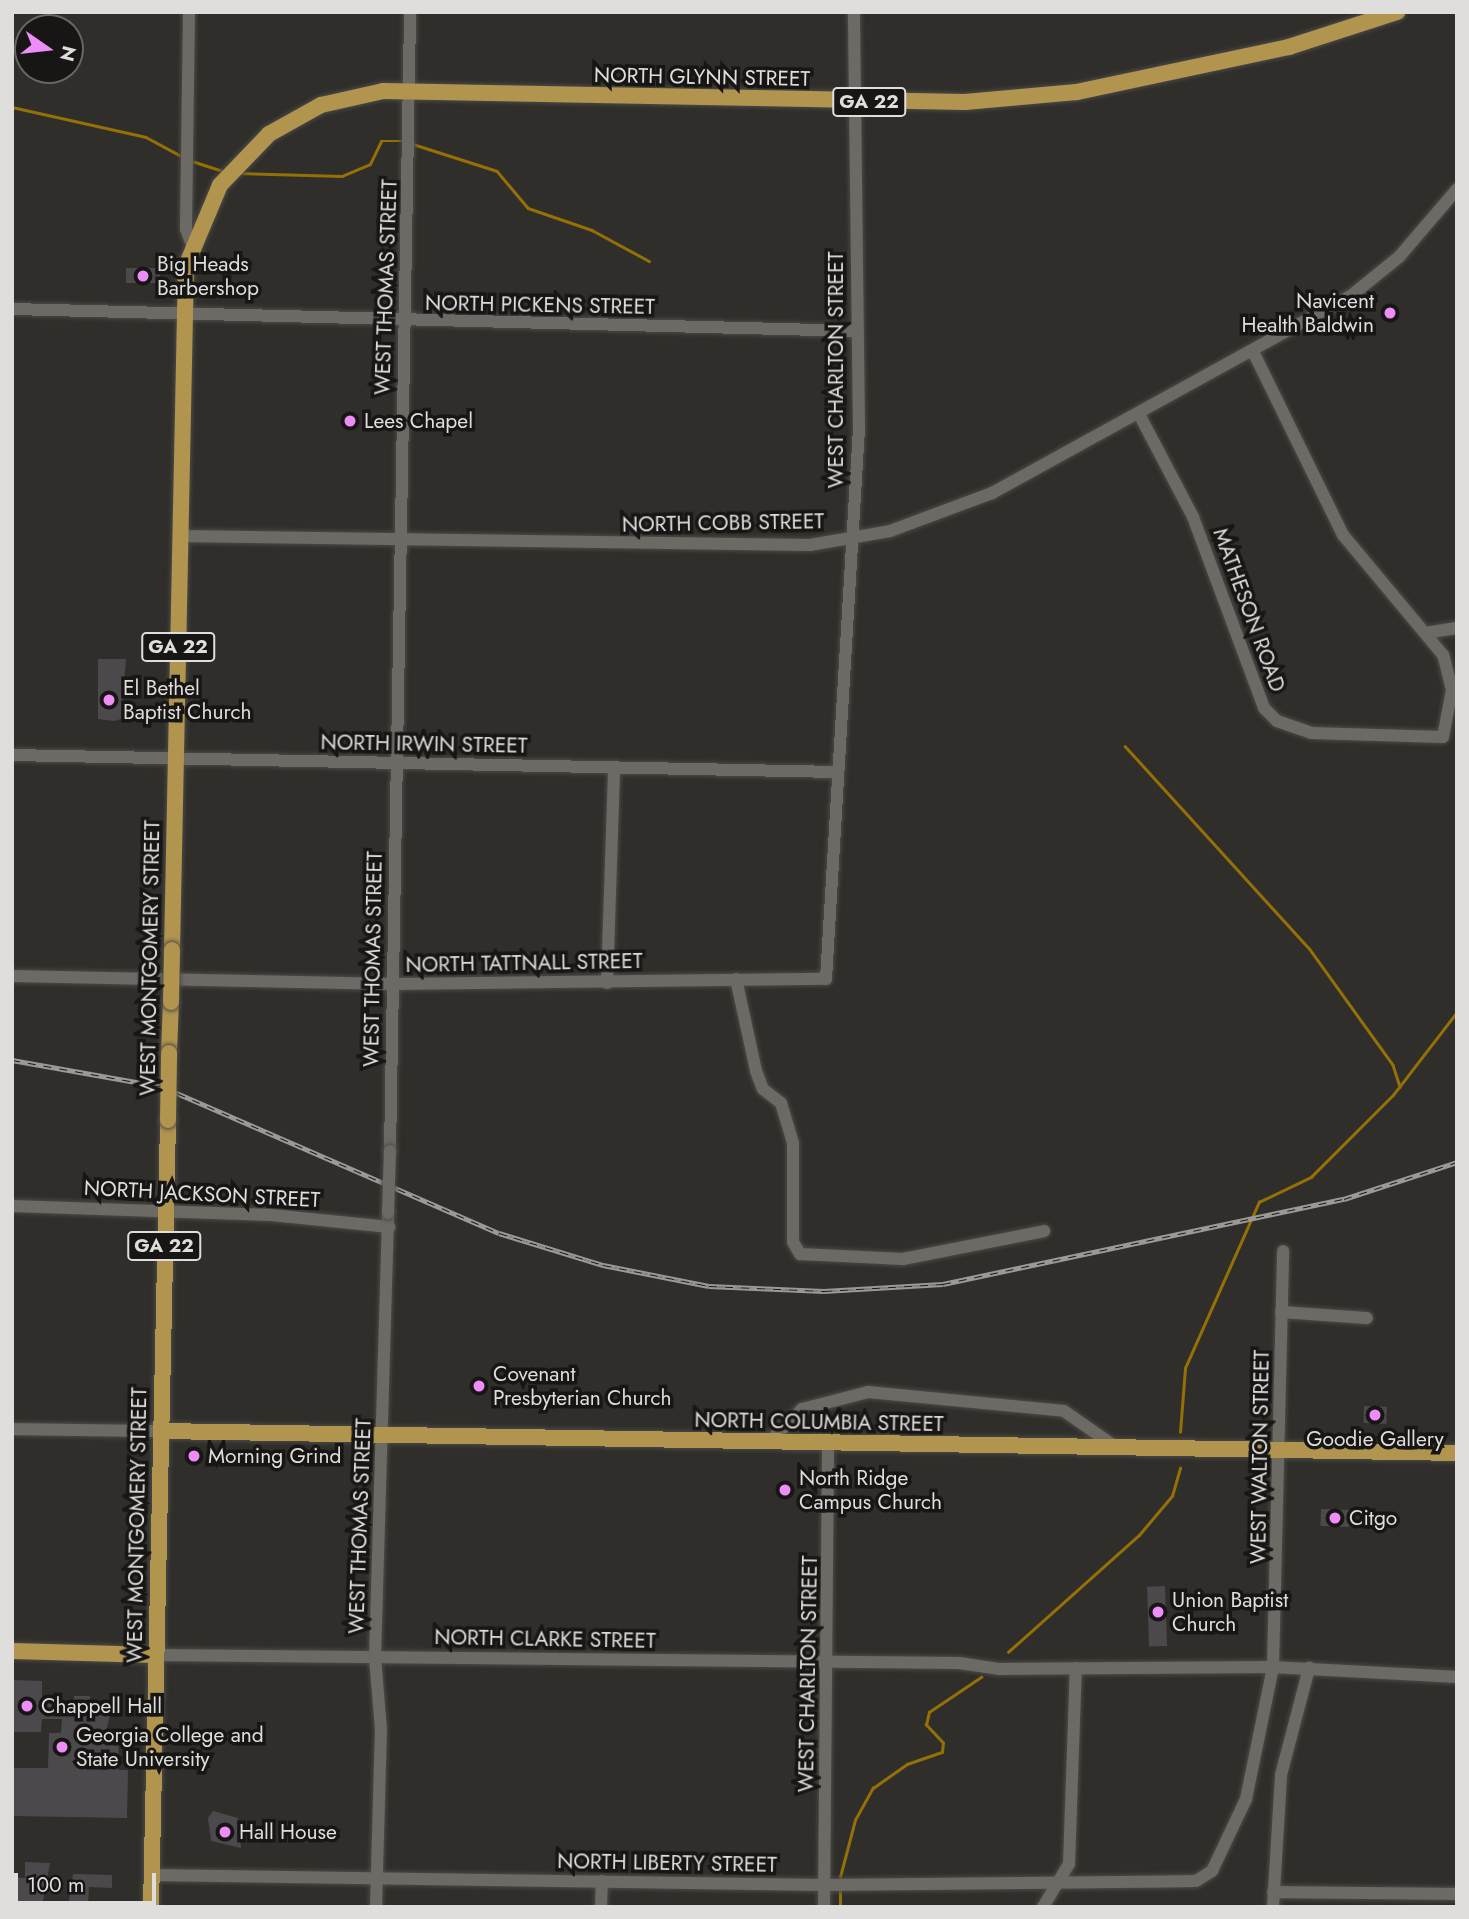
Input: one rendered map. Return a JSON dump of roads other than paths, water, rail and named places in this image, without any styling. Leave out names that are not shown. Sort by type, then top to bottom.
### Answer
[{"type":"main road","name":"NORTH GLYNN STREET","points":[[192,245],[220,185],[270,134],[333,101],[410,91],[854,102],[965,102],[1153,80],[1396,12]]},
{"type":"main road","name":"WEST MONTGOMERY STREET","points":[[151,1907],[184,313],[192,245]]},
{"type":"main road","name":"NORTH COLUMBIA STREET","points":[[161,1431],[1457,1453]]},
{"type":"main road","name":"NORTH CLARKE STREET","points":[[12,1651],[155,1655]]},
{"type":"street","name":"WEST MONTGOMERY STREET","points":[[189,12],[187,229],[192,245]]},
{"type":"street","name":"WEST THOMAS STREET","points":[[376,1907],[381,1730],[375,1657],[390,1227],[388,1213],[397,540],[410,12]]},
{"type":"street","name":"WEST CHARLTON STREET","points":[[826,979],[835,772],[852,538],[857,331],[854,12]]},
{"type":"street","name":"NORTH COBB STREET","points":[[180,536],[810,545],[852,538],[933,518],[992,493],[1254,353],[1352,295],[1399,257],[1457,190]]},
{"type":"street","name":"NORTH PICKENS STREET","points":[[12,309],[857,331]]},
{"type":"street","points":[[1254,353],[1343,535],[1425,633],[1449,668],[1452,690],[1443,737]]},
{"type":"street","name":"MATHESON ROAD","points":[[1139,414],[1193,517],[1264,708],[1277,721],[1311,733],[1457,737]]},
{"type":"street","points":[[1425,633],[1457,628]]},
{"type":"street","name":"NORTH IRWIN STREET","points":[[12,755],[835,772]]},
{"type":"street","points":[[607,983],[614,767]]},
{"type":"street","name":"NORTH TATTNALL STREET","points":[[12,976],[393,984],[826,979]]},
{"type":"street","points":[[736,979],[756,1071],[763,1089],[781,1103],[793,1143],[793,1241],[800,1254],[903,1259],[1044,1231]]},
{"type":"street","name":"NORTH JACKSON STREET","points":[[12,1206],[164,1212],[390,1227]]},
{"type":"street","name":"WEST WALTON STREET","points":[[1181,1883],[1212,1871],[1224,1851],[1246,1799],[1273,1667],[1283,1451],[1283,1251]]},
{"type":"street","points":[[1281,1311],[1367,1318]]},
{"type":"street","points":[[769,1442],[802,1409],[868,1392],[1064,1411],[1117,1448]]},
{"type":"street","name":"NORTH COLUMBIA STREET","points":[[12,1429],[161,1431]]},
{"type":"street","name":"WEST CHARLTON STREET","points":[[824,1907],[828,1443]]},
{"type":"street","name":"NORTH CLARKE STREET","points":[[155,1655],[1076,1668],[1273,1667]]},
{"type":"street","points":[[1273,1667],[1457,1677]]},
{"type":"street","points":[[1042,1907],[1057,1884],[1072,1839],[1076,1668]]},
{"type":"street","points":[[1273,1907],[1281,1775],[1309,1668]]},
{"type":"street","name":"NORTH LIBERTY STREET","points":[[152,1875],[824,1885],[1181,1883]]},
{"type":"street","points":[[601,1881],[601,1907]]},
{"type":"street","points":[[1273,1892],[1457,1894]]},
{"type":"waterway","points":[[12,107],[146,137],[183,157]]},
{"type":"waterway","points":[[239,173],[342,176],[370,164],[381,141],[404,141]]},
{"type":"waterway","points":[[413,144],[497,171],[528,208],[592,230],[649,261]]},
{"type":"waterway","points":[[192,161],[226,172]]},
{"type":"waterway","points":[[1125,746],[1309,948],[1393,1065],[1400,1087]]},
{"type":"waterway","points":[[1180,1432],[1185,1368],[1259,1202],[1311,1177],[1393,1095],[1457,1012]]},
{"type":"waterway","points":[[1008,1652],[1139,1535],[1172,1496],[1180,1468]]},
{"type":"waterway","points":[[840,1877],[855,1820],[873,1788],[907,1764],[942,1752],[943,1743],[926,1725],[929,1712],[981,1677]]},
{"type":"waterway","points":[[840,1892],[840,1907]]},
{"type":"railway","points":[[12,1060],[163,1087],[499,1233],[603,1265],[709,1286],[824,1291],[943,1284],[1344,1199],[1457,1162]]},
{"type":"place","name":"Big Heads Barbershop","points":[[143,276]]},
{"type":"place","name":"Navicent Health Baldwin","points":[[1390,313]]},
{"type":"place","name":"Lees Chapel","points":[[350,421]]},
{"type":"place","name":"El Bethel Baptist Church","points":[[109,700]]},
{"type":"place","name":"Covenant Presbyterian Church","points":[[479,1386]]},
{"type":"place","name":"Goodie Gallery","points":[[1375,1415]]},
{"type":"place","name":"Morning Grind","points":[[194,1456]]},
{"type":"place","name":"North Ridge Campus Church","points":[[785,1490]]},
{"type":"place","name":"Citgo","points":[[1335,1518]]},
{"type":"place","name":"Union Baptist Church","points":[[1158,1612]]},
{"type":"place","name":"Chappell Hall","points":[[27,1706]]},
{"type":"place","name":"Georgia College and State University","points":[[62,1747]]},
{"type":"place","name":"Hall House","points":[[225,1832]]}]
